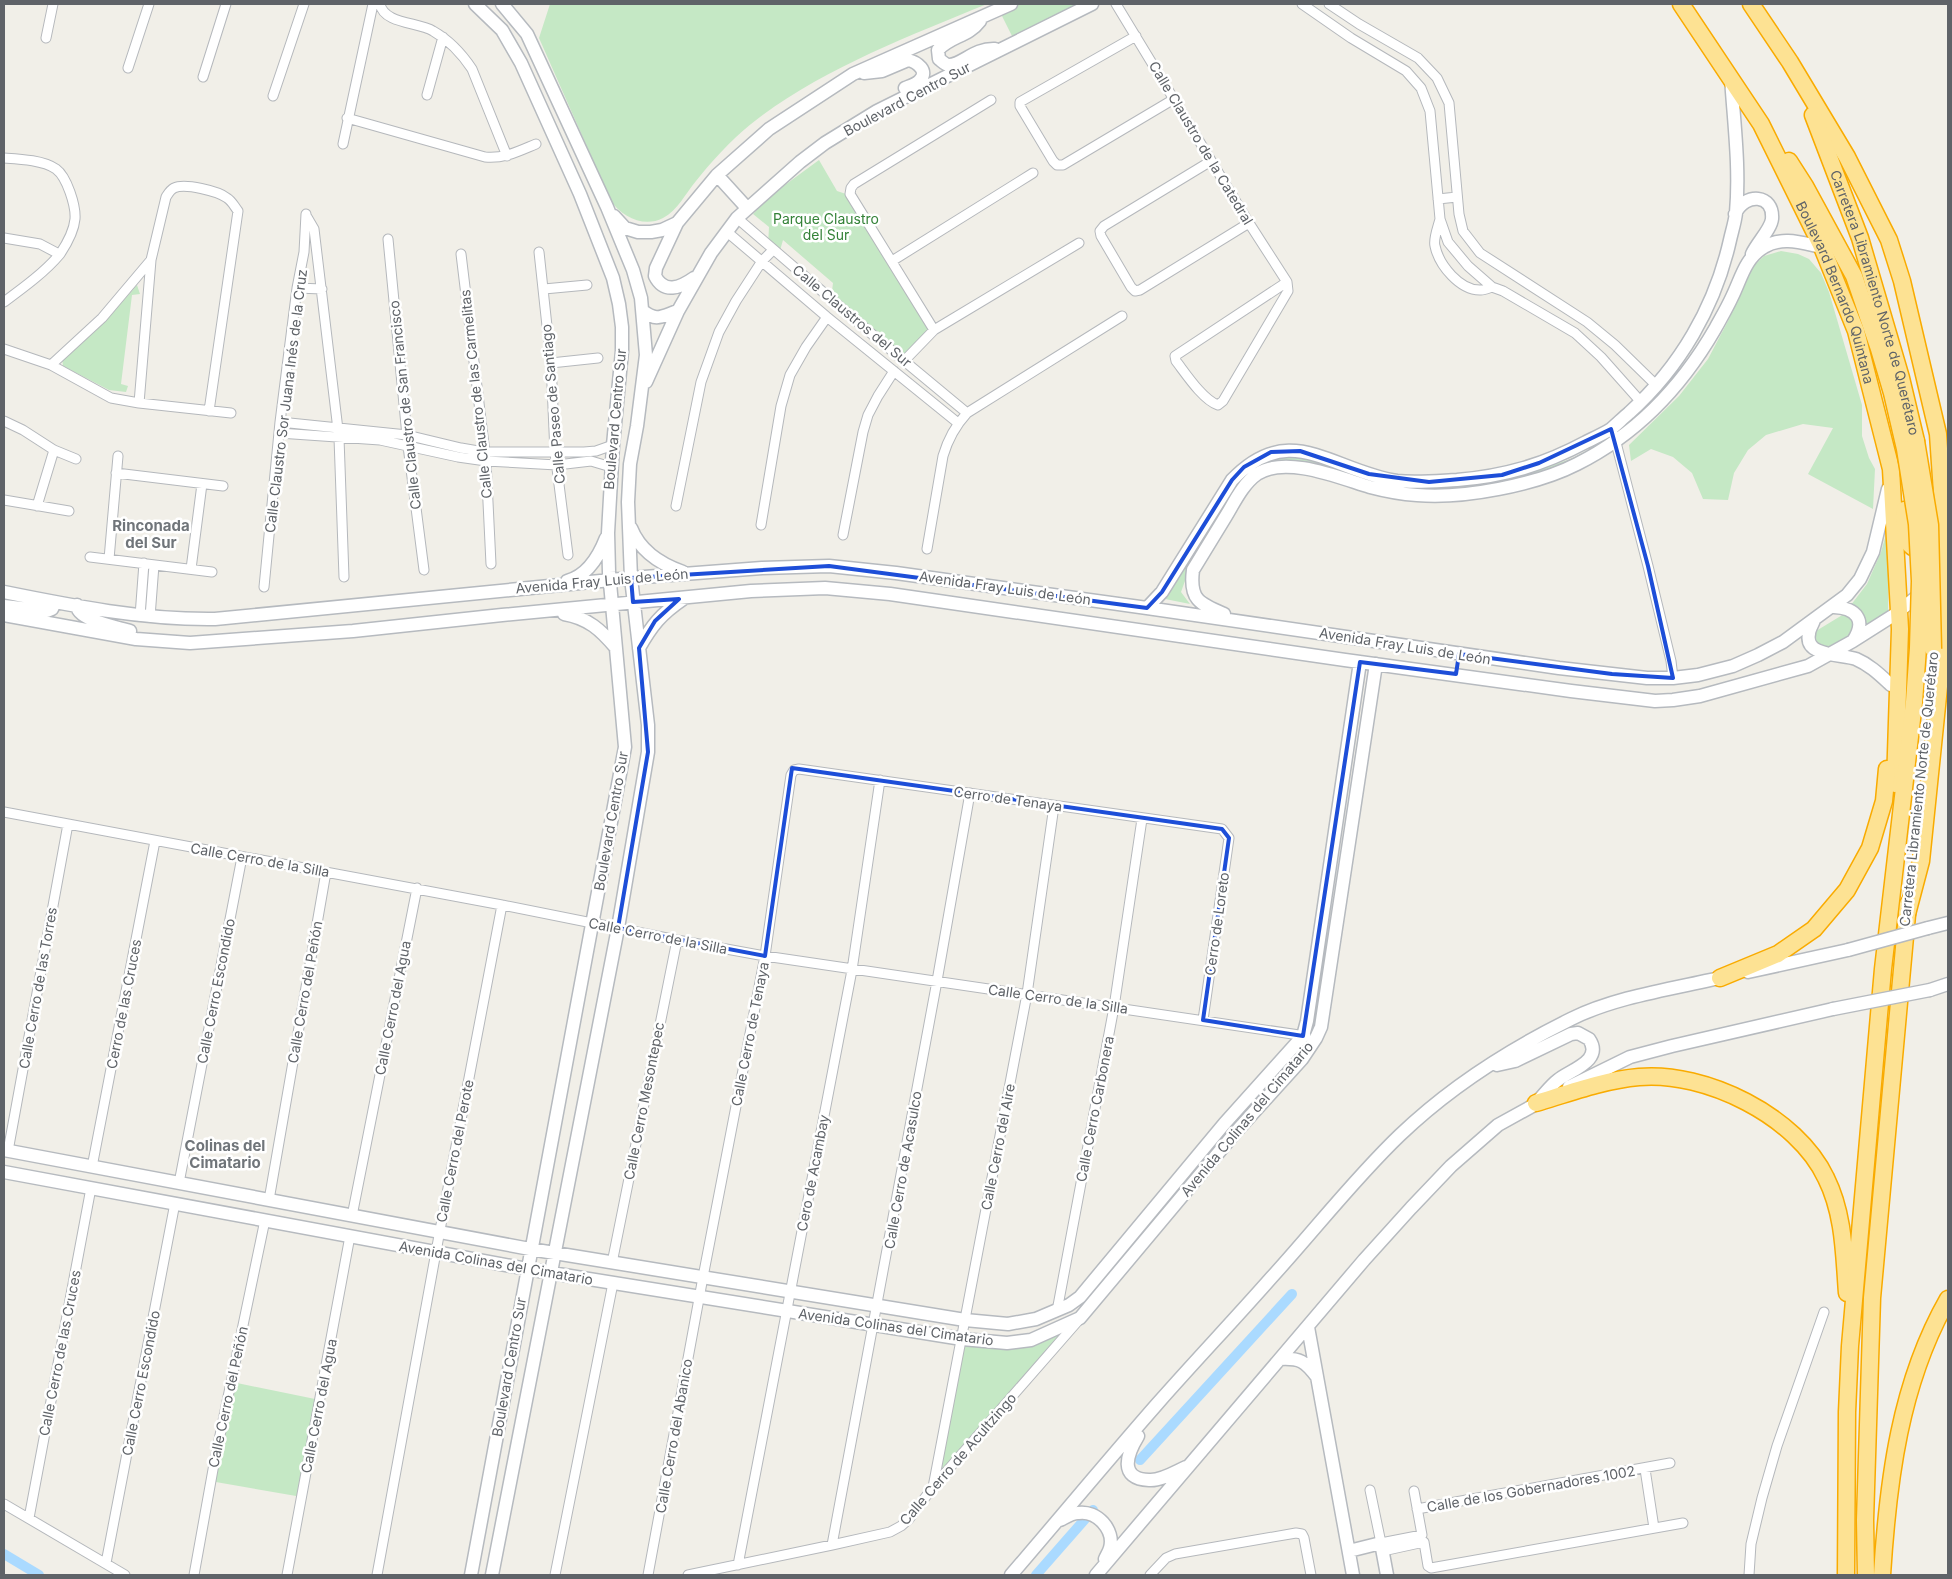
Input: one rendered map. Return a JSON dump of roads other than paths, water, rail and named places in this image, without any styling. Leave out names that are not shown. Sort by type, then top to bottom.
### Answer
[{"type":"highway","name":"Boulevard Bernardo Quintana","points":[[1682,4],[1761,124],[1822,247],[1853,322],[1891,469],[1898,612]]},
{"type":"highway","points":[[1751,4],[1847,157],[1889,240],[1902,281],[1938,434],[1947,552],[1940,677],[1921,861],[1907,914]]},
{"type":"highway","name":"Carretera Libramiento Norte de Querétaro","points":[[1807,91],[1814,120],[1860,238],[1899,370],[1910,445],[1926,648],[1933,665],[1902,965],[1872,1298],[1865,1520],[1866,1575]]},
{"type":"highway","name":"Carretera Libramiento Norte de Querétaro","points":[[1761,124],[1805,186],[1854,276],[1910,445]]},
{"type":"highway","points":[[1853,322],[1867,332],[1900,467],[1906,539],[1910,546],[1916,550],[1922,550],[1927,547],[1934,538],[1943,505]]},
{"type":"highway","points":[[1720,978],[1778,954],[1814,929],[1847,890],[1870,848],[1884,801],[1893,638],[1898,612]]},
{"type":"highway","points":[[1895,868],[1900,629],[1898,612]]},
{"type":"highway","name":"Carretera Libramiento Norte de Querétaro","points":[[1850,1346],[1883,969],[1914,702],[1926,648]]},
{"type":"highway","points":[[1536,1103],[1614,1081],[1639,1077],[1666,1077],[1694,1081],[1716,1089],[1766,1114],[1784,1127],[1814,1158],[1826,1177],[1835,1200],[1843,1244],[1850,1346],[1847,1431],[1846,1575]]},
{"type":"highway","points":[[1882,1575],[1889,1490],[1903,1413],[1918,1363],[1948,1299]]},
{"type":"street","points":[[46,38],[53,4]]},
{"type":"street","points":[[128,68],[149,4]]},
{"type":"street","points":[[202,77],[226,4]]},
{"type":"street","points":[[273,96],[304,4]]},
{"type":"street","points":[[343,144],[347,118],[373,4]]},
{"type":"street","name":"Boulevard Centro Sur","points":[[471,1575],[530,1249],[625,747],[610,580],[608,533],[611,467],[622,351],[622,327],[613,278],[580,194],[521,63],[502,30],[475,4]]},
{"type":"street","name":"Boulevard Centro Sur","points":[[492,1575],[618,928],[648,752],[648,725],[630,578],[628,502],[630,464],[643,389],[646,355],[643,311],[633,270],[607,207],[528,34],[502,4]]},
{"type":"street","points":[[696,276],[685,285],[674,288],[662,285],[655,276],[656,268],[677,223],[717,175],[769,129],[854,74],[1011,4]]},
{"type":"street","name":"Boulevard Centro Sur","points":[[643,389],[696,276],[726,231],[747,208],[800,162],[825,143],[877,111],[1092,4]]},
{"type":"street","name":"Calle Claustro de la Catedral","points":[[1116,4],[1287,282]]},
{"type":"street","points":[[1302,4],[1351,38],[1406,71],[1421,88],[1430,111],[1440,219],[1448,242],[1468,266],[1492,287],[1503,291],[1575,333],[1601,357],[1641,402]]},
{"type":"street","points":[[1329,4],[1359,24],[1418,58],[1436,78],[1449,103],[1459,214],[1464,231],[1480,253],[1587,322],[1615,345],[1657,386]]},
{"type":"street","points":[[381,7],[389,16],[431,29],[443,37],[464,57],[472,70],[507,156]]},
{"type":"street","points":[[982,17],[973,29],[944,44],[938,50],[939,59],[945,64],[951,65],[986,48],[1001,50]]},
{"type":"street","points":[[1351,38],[1359,24]]},
{"type":"street","points":[[1136,36],[1020,102],[1020,106],[1053,161],[1057,166],[1063,165],[1174,99]]},
{"type":"street","points":[[427,95],[443,37]]},
{"type":"street","points":[[854,74],[882,71],[908,60],[915,62],[922,69],[923,75],[919,81],[887,98],[877,111]]},
{"type":"street","points":[[1731,78],[1737,151],[1736,214]]},
{"type":"street","points":[[934,330],[850,194],[850,188],[992,100]]},
{"type":"street","points":[[347,118],[485,157],[507,156],[536,144]]},
{"type":"street","points":[[4,158],[43,164],[57,169],[71,193],[75,218],[66,244],[59,254],[38,275],[4,301]]},
{"type":"street","points":[[1212,161],[1104,226],[1100,231],[1101,236],[1131,287],[1135,291],[1140,290],[1249,223]]},
{"type":"street","points":[[892,261],[1033,174]]},
{"type":"street","points":[[717,175],[747,208]]},
{"type":"street","points":[[139,403],[151,260],[166,197],[174,188],[193,187],[219,193],[229,199],[238,211],[209,411]]},
{"type":"street","points":[[1438,199],[1457,198]]},
{"type":"street","points":[[1147,608],[1162,592],[1232,480],[1244,467],[1271,452],[1300,451],[1369,474],[1398,481],[1439,481],[1502,475],[1570,451],[1611,429],[1657,386],[1679,358],[1714,294],[1724,267],[1736,214],[1740,205],[1749,200],[1760,199],[1767,202],[1771,210],[1772,219],[1748,261],[1720,320],[1693,365],[1667,396],[1616,442],[1576,465],[1499,489],[1472,493],[1419,495],[1398,493],[1286,466],[1272,468],[1258,474],[1245,485],[1193,570],[1191,581],[1192,591],[1201,604],[1240,621]]},
{"type":"street","name":"Boulevard Centro Sur","points":[[607,207],[625,228],[638,232],[662,230],[677,223]]},
{"type":"street","name":"Calle Claustro Sor Juana Inés de la Cruz","points":[[264,587],[280,422],[297,288],[304,252],[306,214],[314,229],[322,289]]},
{"type":"street","name":"Calle Claustros del Sur","points":[[737,218],[967,413]]},
{"type":"street","points":[[1440,219],[1434,244],[1441,264],[1446,271],[1452,278],[1470,287],[1481,290],[1492,287]]},
{"type":"street","name":"Calle Claustros del Sur","points":[[726,231],[827,317],[958,423]]},
{"type":"street","points":[[4,238],[40,244],[59,254]]},
{"type":"street","name":"Calle Claustro de San Francisco","points":[[388,239],[408,446],[424,570]]},
{"type":"street","points":[[1748,261],[1762,248],[1774,242],[1787,241],[1822,247]]},
{"type":"street","points":[[904,361],[934,330],[1079,243]]},
{"type":"street","points":[[676,506],[700,382],[719,332],[736,301],[762,261],[773,250]]},
{"type":"street","name":"Calle Paseo de Santiago","points":[[539,252],[551,363],[555,453],[568,556]]},
{"type":"street","name":"Calle Claustro de las Carmelitas","points":[[461,254],[485,456],[491,564]]},
{"type":"street","points":[[51,365],[102,318],[151,260]]},
{"type":"street","points":[[1287,282],[1288,291],[1223,401],[1218,405],[1214,403],[1197,388],[1176,361],[1175,356],[1287,282]]},
{"type":"street","points":[[544,289],[587,285]]},
{"type":"street","points":[[297,288],[322,289],[339,438],[344,577]]},
{"type":"street","points":[[643,311],[651,317],[658,318],[678,311]]},
{"type":"street","points":[[927,549],[943,456],[946,445],[958,423],[967,413],[1122,316]]},
{"type":"street","points":[[762,525],[781,406],[790,375],[827,317]]},
{"type":"street","points":[[864,347],[873,335]]},
{"type":"street","points":[[4,349],[51,365],[111,398],[231,413]]},
{"type":"street","points":[[551,363],[598,358]]},
{"type":"street","points":[[843,535],[868,415],[894,371]]},
{"type":"street","points":[[4,421],[23,430],[54,450],[76,459]]},
{"type":"street","points":[[280,422],[407,435],[485,456],[557,465],[591,461],[611,467]]},
{"type":"street","points":[[1611,429],[1648,566],[1671,661],[1673,678]]},
{"type":"street","points":[[279,433],[380,440],[458,457],[592,452],[613,445]]},
{"type":"street","points":[[37,506],[54,450]]},
{"type":"street","points":[[109,559],[118,456]]},
{"type":"street","name":"Avenida Fray Luis de León","points":[[4,592],[145,617],[215,619],[364,606],[548,585],[762,568],[829,566],[896,573],[1576,670],[1647,678],[1673,678],[1698,675],[1741,662],[1783,642],[1847,596],[1857,583],[1874,552],[1891,469]]},
{"type":"street","points":[[116,473],[223,486]]},
{"type":"street","points":[[191,569],[202,484]]},
{"type":"street","points":[[4,500],[69,511]]},
{"type":"street","points":[[630,524],[640,544],[652,556],[670,567],[687,574]]},
{"type":"street","points":[[548,585],[572,580],[582,573],[601,552],[608,533]]},
{"type":"street","points":[[90,557],[212,572]]},
{"type":"street","points":[[144,563],[145,617]]},
{"type":"street","points":[[145,617],[154,565]]},
{"type":"street","name":"Avenida Fray Luis de León","points":[[4,615],[155,641],[190,643],[353,631],[502,614],[751,591],[825,588],[890,594],[1360,662],[1641,700],[1673,700],[1700,696],[1808,666],[1853,641],[1898,612],[1946,572]]},
{"type":"street","points":[[639,648],[655,621],[668,609],[685,598]]},
{"type":"street","points":[[4,606],[48,611],[52,609],[55,602]]},
{"type":"street","points":[[77,605],[77,610],[87,618],[141,634],[155,641]]},
{"type":"street","points":[[1834,607],[1846,608],[1858,617],[1860,627],[1853,641]]},
{"type":"street","points":[[549,611],[577,616],[593,624],[602,631],[616,648]]},
{"type":"street","points":[[1814,620],[1808,635],[1815,649],[1854,658],[1872,668],[1891,685]]},
{"type":"street","points":[[1456,674],[1460,654]]},
{"type":"street","name":"Avenida Colinas del Cimatario","points":[[6,1151],[530,1249],[878,1307],[965,1320],[1008,1324],[1036,1319],[1080,1297],[1224,1124],[1302,1036],[1307,1021],[1360,662]]},
{"type":"street","name":"Avenida Colinas del Cimatario","points":[[4,1173],[550,1273],[962,1339],[1007,1343],[1031,1340],[1080,1318],[1235,1133],[1302,1059],[1316,1038],[1321,1027],[1376,664]]},
{"type":"street","name":"Cerro de Tenaya","points":[[794,770],[799,768],[1142,819],[1222,829]]},
{"type":"street","name":"Calle Cerro de Tenaya","points":[[699,1297],[765,956],[791,774],[794,770]]},
{"type":"street","name":"Cero de Acambay","points":[[738,1565],[852,970],[880,780]]},
{"type":"street","name":"Calle Cerro de Acasulco","points":[[832,1545],[938,981],[970,794]]},
{"type":"street","name":"Calle Cerro del Aire","points":[[933,1487],[1027,994],[1054,806]]},
{"type":"street","name":"Calle Cerro de la Silla","points":[[4,812],[502,904],[765,956],[1316,1038]]},
{"type":"street","name":"Calle Cerro Carbonera","points":[[1057,1310],[1114,1007],[1142,819]]},
{"type":"street","name":"Calle Cerro de las Torres","points":[[6,1151],[68,824]]},
{"type":"street","name":"Cerro de Loreto","points":[[1203,1020],[1229,838],[1222,829]]},
{"type":"street","name":"Cerro de las Cruces","points":[[92,1167],[156,841]]},
{"type":"street","name":"Calle Cerro Escondido","points":[[179,1183],[242,857]]},
{"type":"street","name":"Calle Cerro del Peñón","points":[[269,1200],[326,872]]},
{"type":"street","name":"Calle Cerro del Agua","points":[[352,1216],[417,888]]},
{"type":"street","name":"Calle Cerro del Perote","points":[[377,1575],[502,904]]},
{"type":"street","points":[[1011,1575],[1159,1402],[1274,1275],[1345,1192],[1400,1135],[1435,1104],[1489,1066],[1572,1018],[1605,1005],[1848,950],[1948,923]]},
{"type":"street","name":"Calle Cerro Mesontepec","points":[[612,1262],[677,940]]},
{"type":"street","points":[[1097,1574],[1370,1254],[1451,1166],[1498,1126],[1536,1103],[1630,1058],[1672,1046],[1832,1009],[1930,990],[1948,984]]},
{"type":"street","points":[[1489,1066],[1515,1061],[1571,1034],[1578,1033],[1589,1039],[1593,1049],[1589,1059],[1583,1065],[1558,1080],[1536,1103]]},
{"type":"street","points":[[1224,1124],[1235,1133]]},
{"type":"street","points":[[43,1179],[46,1158]]},
{"type":"street","points":[[134,1196],[137,1175]]},
{"type":"street","name":"Calle Cerro de las Cruces","points":[[29,1518],[92,1188]]},
{"type":"street","points":[[222,1212],[226,1193]]},
{"type":"street","name":"Calle Cerro Escondido","points":[[106,1563],[175,1203]]},
{"type":"street","points":[[307,1228],[310,1208]]},
{"type":"street","name":"Calle Cerro del Peñón","points":[[194,1575],[214,1464],[265,1220]]},
{"type":"street","name":"Calle Cerro del Agua","points":[[288,1575],[350,1236]]},
{"type":"street","points":[[639,1287],[642,1268]]},
{"type":"street","points":[[555,1575],[613,1283]]},
{"type":"street","name":"Calle Cerro del Abanico","points":[[648,1575],[699,1297]]},
{"type":"street","points":[[1749,1575],[1751,1544],[1762,1498],[1824,1312]]},
{"type":"street","name":"Calle Cerro de Acultzingo","points":[[688,1575],[890,1532],[901,1526],[1080,1318]]},
{"type":"street","points":[[1308,1327],[1354,1575]]},
{"type":"street","points":[[1280,1359],[1298,1359],[1311,1368],[1317,1377]]},
{"type":"street","points":[[1159,1402],[1129,1450],[1127,1460],[1129,1470],[1134,1477],[1150,1480],[1166,1477],[1191,1464]]},
{"type":"street","name":"Calle de los Gobernadores 1002","points":[[1418,1509],[1670,1463]]},
{"type":"street","name":"Calle de los Gobernadores 1002","points":[[1645,1469],[1654,1528]]},
{"type":"street","points":[[1370,1490],[1387,1575]]},
{"type":"street","name":"Calle de los Gobernadores 1002","points":[[1414,1491],[1428,1566],[1431,1568],[1682,1523]]},
{"type":"street","points":[[4,1504],[126,1575]]},
{"type":"street","points":[[1058,1520],[1078,1512],[1089,1513],[1100,1519],[1107,1527],[1110,1537],[1110,1548],[1097,1574]]},
{"type":"street","points":[[1150,1575],[1166,1558],[1175,1554],[1296,1533],[1302,1534],[1304,1538],[1311,1575]]},
{"type":"street","points":[[1349,1551],[1382,1547],[1423,1538]]},
{"type":"street","points":[[1883,1558],[1891,1575]]},
{"type":"waterway","points":[[1140,1460],[1292,1294]]},
{"type":"waterway","points":[[1036,1575],[1093,1510]]},
{"type":"waterway","points":[[4,1554],[39,1575]]},
{"type":"district","name":"Rinconada del Sur","points":[[151,534]]},
{"type":"district","name":"Colinas del Cimatario","points":[[225,1154]]},
{"type":"park label","name":"Parque Claustro del Sur","points":[[826,227]]}]
